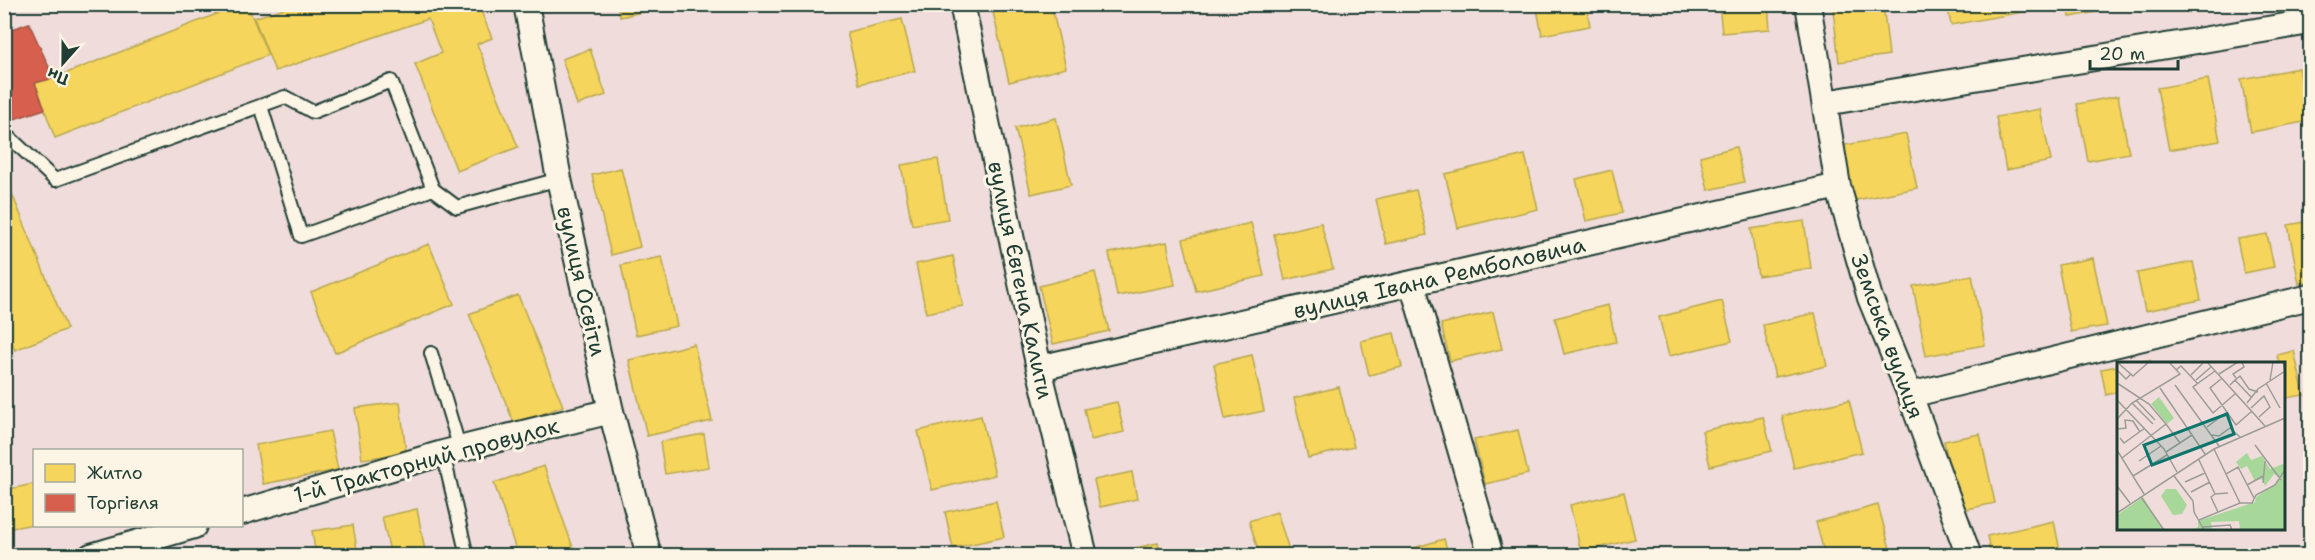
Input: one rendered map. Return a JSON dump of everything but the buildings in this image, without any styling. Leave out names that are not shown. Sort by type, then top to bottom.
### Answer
[{"type":"street","name":"вулиця Освіти","points":[[526,4],[559,179],[610,411],[650,555]]},
{"type":"street","name":"вулиця Євгена Калити","points":[[962,4],[1040,368],[1085,555]]},
{"type":"street","name":"Земська вулиця","points":[[1808,4],[1838,186],[1870,298],[1910,395],[1969,555]]},
{"type":"street","points":[[1825,103],[2310,22]]},
{"type":"street","name":"вулиця Івана Ремболовича","points":[[1040,368],[1838,186]]},
{"type":"street","points":[[1412,283],[1491,555]]},
{"type":"street","points":[[1910,395],[2310,297]]},
{"type":"street","name":"1-й Тракторний провулок","points":[[243,512],[452,451],[610,411]]},
{"type":"street","points":[[91,555],[187,527]]},
{"type":"lane","points":[[4,132],[55,180],[285,97],[313,112],[391,81],[434,189],[457,207],[559,179]]},
{"type":"lane","points":[[261,106],[301,236],[434,189]]},
{"type":"lane","points":[[431,352],[452,451],[466,555]]}]
